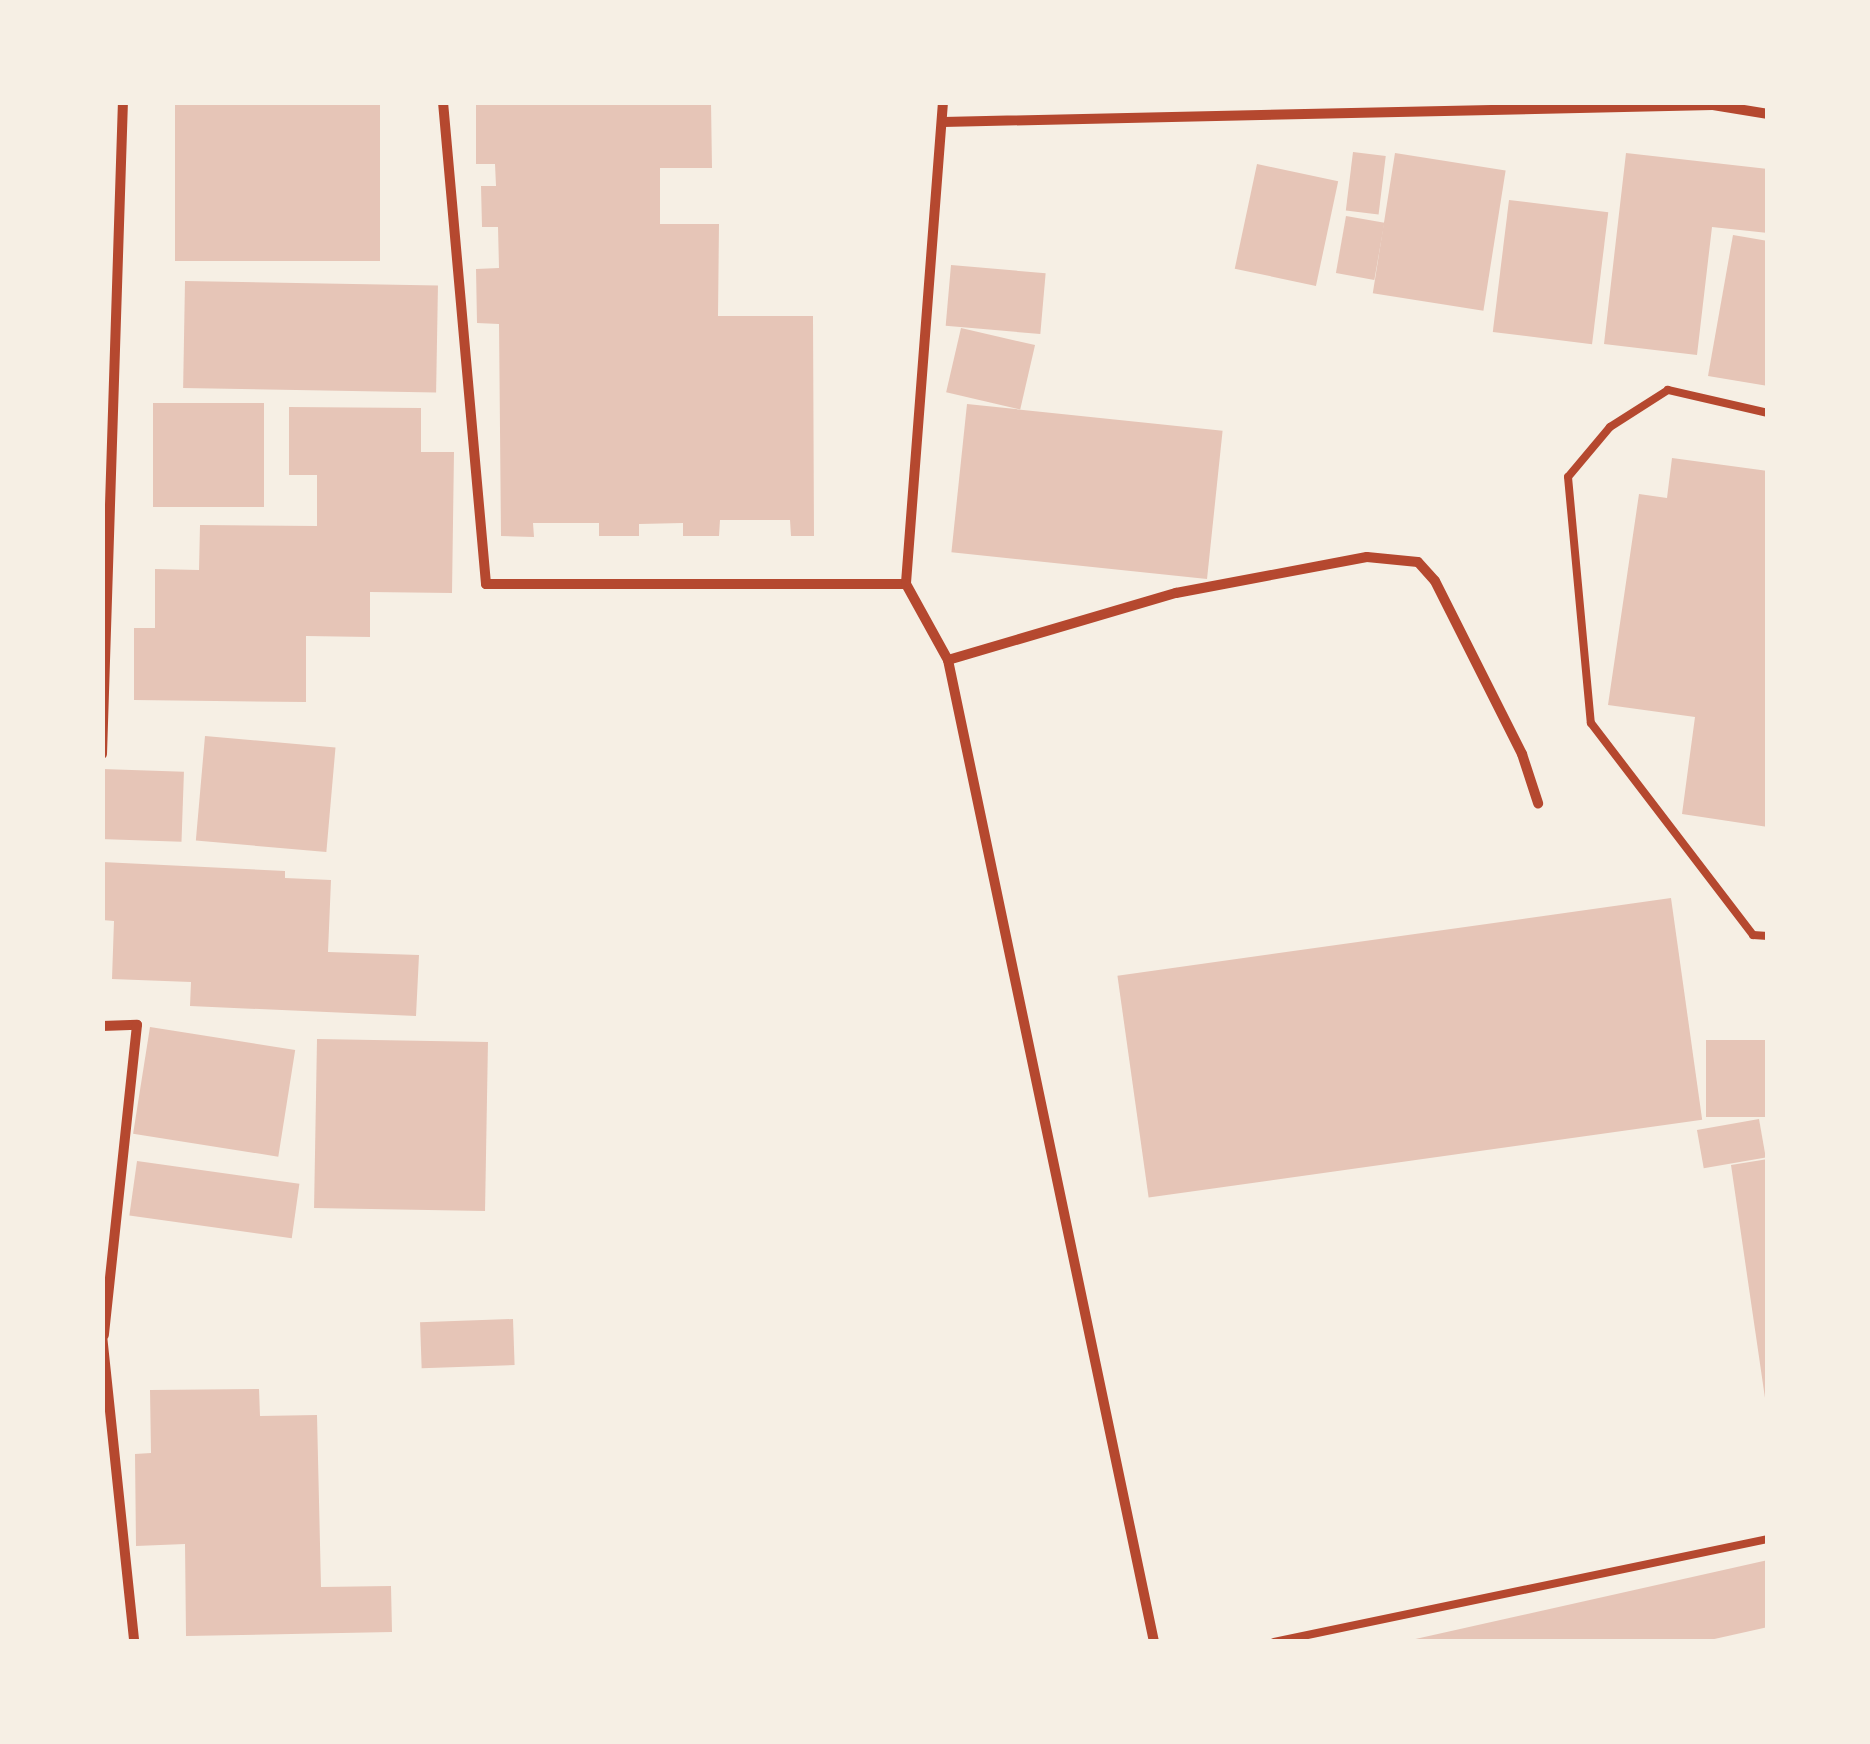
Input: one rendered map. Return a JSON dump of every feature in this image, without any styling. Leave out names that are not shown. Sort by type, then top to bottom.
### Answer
[{"type":"street","points":[[102,754],[122,102]]},
{"type":"street","points":[[443,102],[486,584],[906,584]]},
{"type":"street","points":[[944,102],[906,584],[948,660],[1154,1642]]},
{"type":"street","points":[[943,122],[1713,105],[1768,114]]},
{"type":"street","points":[[948,660],[1176,593],[1366,556],[1418,562],[1435,581],[1522,754],[1538,804]]},
{"type":"street","points":[[102,1026],[137,1025],[103,1335],[134,1642]]},
{"type":"lane","points":[[1768,412],[1668,390],[1610,427],[1568,477],[1591,723],[1753,935],[1768,936]]},
{"type":"lane","points":[[1274,1642],[1768,1539]]},
{"type":"building","points":[[175,102],[380,102],[380,261],[175,261]]},
{"type":"building","points":[[476,102],[711,102],[712,168],[660,168],[660,224],[719,224],[718,316],[813,316],[814,536],[791,536],[790,520],[720,520],[719,536],[683,536],[683,523],[639,524],[639,536],[599,536],[599,523],[533,523],[534,537],[501,536],[499,324],[477,323],[476,269],[499,268],[498,227],[482,227],[481,186],[496,186],[495,164],[476,164]]},
{"type":"building","points":[[1353,152],[1386,156],[1379,215],[1346,211]]},
{"type":"building","points":[[1395,153],[1506,171],[1483,311],[1373,293]]},
{"type":"building","points":[[1626,153],[1768,169],[1768,233],[1712,227],[1697,355],[1604,344]]},
{"type":"building","points":[[1257,164],[1338,181],[1316,286],[1235,269]]},
{"type":"building","points":[[1509,200],[1608,212],[1592,344],[1493,332]]},
{"type":"building","points":[[1346,216],[1384,223],[1374,280],[1336,273]]},
{"type":"building","points":[[1733,235],[1768,241],[1768,386],[1708,376]]},
{"type":"building","points":[[951,265],[1046,273],[1040,334],[946,326]]},
{"type":"building","points":[[185,281],[438,285],[436,392],[183,388]]},
{"type":"building","points":[[961,328],[1035,345],[1020,409],[946,392]]},
{"type":"building","points":[[153,403],[264,403],[264,507],[153,507]]},
{"type":"building","points":[[967,404],[1223,431],[1207,579],[951,552]]},
{"type":"building","points":[[289,407],[421,408],[421,452],[454,452],[452,593],[370,592],[370,637],[306,636],[306,702],[134,700],[134,628],[155,628],[155,569],[199,570],[200,525],[317,526],[317,475],[289,475]]},
{"type":"building","points":[[1672,458],[1768,471],[1768,827],[1682,814],[1695,717],[1608,705],[1639,494],[1667,498]]},
{"type":"building","points":[[205,736],[336,747],[326,852],[196,841]]},
{"type":"building","points":[[102,769],[184,772],[182,842],[102,839]]},
{"type":"building","points":[[102,862],[285,871],[285,878],[331,880],[328,952],[419,955],[416,1016],[190,1006],[191,982],[112,979],[114,921],[102,920]]},
{"type":"building","points":[[1671,898],[1702,1120],[1149,1198],[1117,976]]},
{"type":"building","points":[[150,1027],[295,1050],[278,1157],[133,1134]]},
{"type":"building","points":[[317,1039],[488,1042],[485,1211],[314,1208]]},
{"type":"building","points":[[1706,1040],[1768,1040],[1768,1117],[1706,1117]]},
{"type":"building","points":[[1759,1119],[1766,1157],[1704,1168],[1697,1130]]},
{"type":"building","points":[[1768,1159],[1768,1397],[1765,1398],[1731,1165]]},
{"type":"building","points":[[137,1161],[299,1184],[292,1238],[129,1215]]},
{"type":"building","points":[[513,1319],[515,1365],[422,1368],[420,1322]]},
{"type":"building","points":[[259,1389],[260,1416],[317,1415],[321,1587],[391,1586],[392,1632],[186,1636],[185,1544],[136,1546],[135,1454],[151,1453],[150,1390]]},
{"type":"building","points":[[1768,1560],[1768,1627],[1701,1642],[1402,1642]]}]
